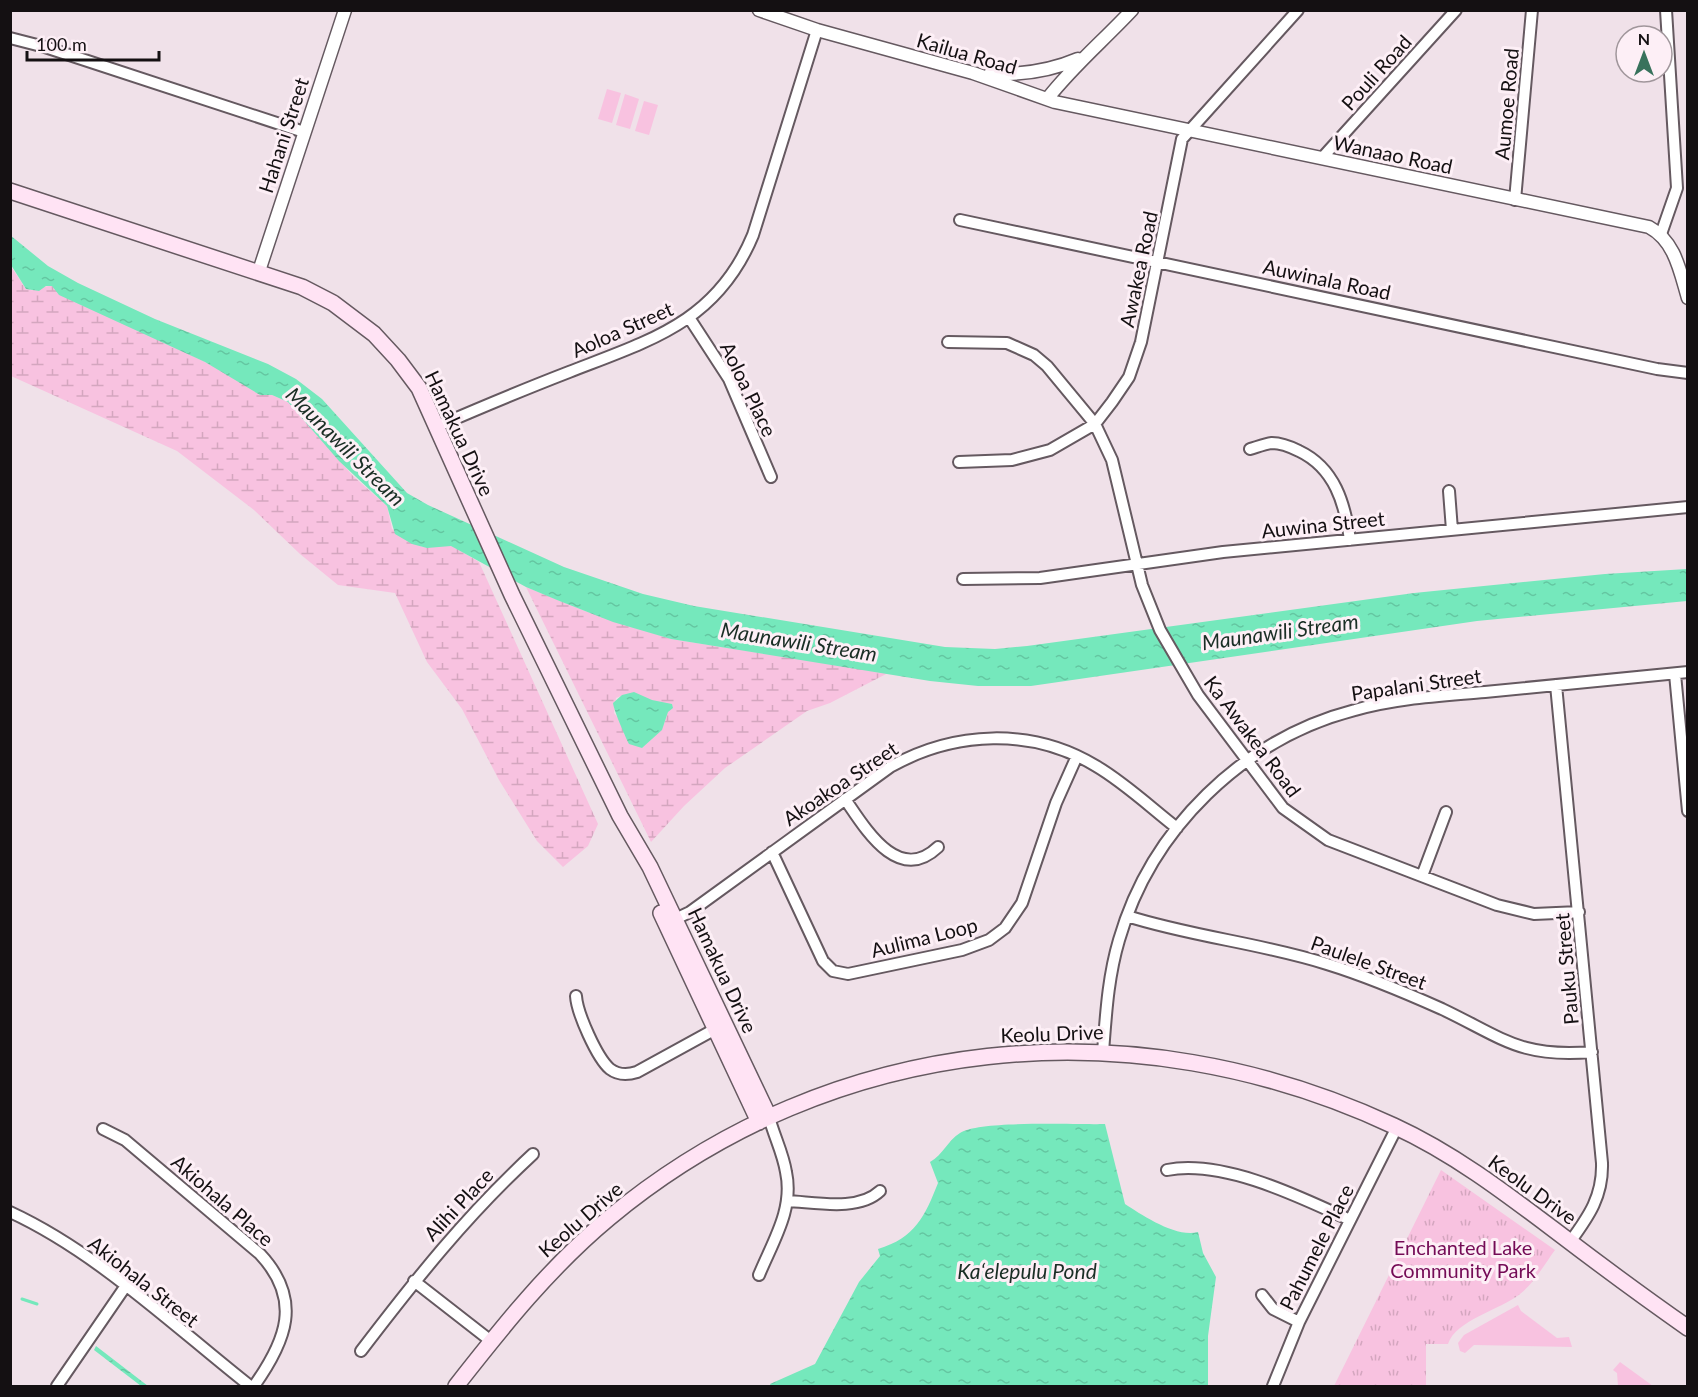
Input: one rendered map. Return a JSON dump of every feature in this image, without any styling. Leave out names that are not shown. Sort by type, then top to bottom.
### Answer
[{"type":"main road","name":"Hamakua Drive","points":[[10,191],[259,271],[318,294],[347,312],[374,334],[409,374],[438,426],[512,595],[620,816],[640,871],[671,922],[764,1120]]},
{"type":"main road","name":"Keolu Drive","points":[[456,1386],[544,1279],[610,1217],[684,1164],[764,1120],[850,1086],[930,1066],[1024,1053],[1103,1052],[1160,1056],[1244,1071],[1325,1096],[1397,1127],[1479,1175],[1688,1328]]},
{"type":"street","name":"Hahani Street","points":[[259,271],[345,10]]},
{"type":"street","name":"Kailua Road","points":[[759,10],[817,30],[974,74],[1048,98]]},
{"type":"street","points":[[1048,98],[1067,73],[1090,54],[1132,10]]},
{"type":"street","name":"Awakea Road","points":[[959,462],[1028,457],[1070,440],[1095,424],[1123,387],[1134,366],[1159,262],[1182,139],[1298,10]]},
{"type":"street","name":"Pouli Road","points":[[1322,158],[1456,10]]},
{"type":"street","name":"Aumoe Road","points":[[1515,200],[1532,10]]},
{"type":"street","points":[[1666,10],[1677,188],[1661,234],[1676,259],[1688,298]]},
{"type":"street","name":"Aoloa Street","points":[[438,426],[654,339],[690,319],[724,286],[748,249],[817,30]]},
{"type":"street","points":[[10,38],[45,46],[304,132]]},
{"type":"street","points":[[974,74],[1011,75],[1041,70],[1090,54]]},
{"type":"street","name":"Wanaao Road","points":[[1048,98],[1055,102],[1188,131],[1638,224],[1661,234]]},
{"type":"street","name":"Auwinala Road","points":[[960,220],[1657,369],[1688,373]]},
{"type":"street","name":"Aoloa Place","points":[[690,319],[729,380],[771,477]]},
{"type":"street","name":"Ka Awakea Road","points":[[948,342],[1007,343],[1034,355],[1047,366],[1095,424],[1112,460],[1136,564],[1153,614],[1180,668],[1246,761],[1283,808],[1308,828],[1344,846],[1520,912],[1551,914],[1579,912]]},
{"type":"street","points":[[1250,449],[1272,443],[1282,444],[1316,462],[1338,491],[1346,515],[1350,540]]},
{"type":"street","points":[[1449,491],[1452,530]]},
{"type":"street","name":"Auwina Street","points":[[963,579],[1040,578],[1136,564],[1350,540],[1688,507]]},
{"type":"street","name":"Papalani Street","points":[[1103,1052],[1109,981],[1127,916],[1148,871],[1177,828],[1207,794],[1246,761],[1294,733],[1354,710],[1396,701],[1688,672]]},
{"type":"street","points":[[1674,674],[1688,811]]},
{"type":"street","name":"Pauku Street","points":[[1556,685],[1602,1177],[1596,1204],[1570,1242]]},
{"type":"street","name":"Akoakoa Street","points":[[671,922],[690,912],[903,759],[932,747],[963,740],[994,738],[1024,740],[1077,756],[1109,774],[1177,828]]},
{"type":"street","name":"Aulima Loop","points":[[772,852],[823,961],[833,971],[848,974],[972,947],[998,934],[1012,920],[1022,903],[1056,803],[1077,756]]},
{"type":"street","points":[[845,799],[874,840],[887,851],[915,859],[927,855],[938,847]]},
{"type":"street","points":[[1422,876],[1446,812]]},
{"type":"street","name":"Paulele Street","points":[[1127,916],[1180,931],[1246,943],[1325,963],[1410,994],[1512,1045],[1551,1054],[1592,1052]]},
{"type":"street","points":[[576,996],[579,1014],[606,1064],[622,1074],[637,1072],[720,1026]]},
{"type":"street","name":"Hamakua Drive","points":[[759,1275],[781,1226],[787,1201],[786,1170],[764,1120]]},
{"type":"street","name":"Pahumele Place","points":[[1274,1386],[1299,1322],[1397,1127]]},
{"type":"street","name":"Akiohala Place","points":[[103,1129],[121,1137],[260,1254],[272,1268],[285,1303],[284,1332],[274,1358],[252,1386]]},
{"type":"street","name":"Alihi Place","points":[[361,1351],[414,1281],[473,1212],[532,1154]]},
{"type":"street","points":[[1167,1170],[1188,1166],[1240,1178],[1307,1200],[1350,1220]]},
{"type":"street","points":[[787,1201],[857,1202],[868,1199],[880,1191]]},
{"type":"street","name":"Akiohala Street","points":[[10,1212],[61,1239],[252,1386]]},
{"type":"street","points":[[414,1281],[491,1341]]},
{"type":"street","points":[[57,1386],[125,1287]]},
{"type":"street","points":[[1262,1295],[1273,1309],[1299,1322]]},
{"type":"green space","points":[[607,89],[621,93],[612,123],[598,119]]},
{"type":"green space","points":[[625,94],[639,99],[630,129],[616,125]]},
{"type":"green space","points":[[644,101],[658,105],[649,135],[635,131]]},
{"type":"green space","points":[[10,265],[26,289],[52,286],[231,375],[260,395],[272,395],[288,402],[353,476],[387,506],[392,529],[422,547],[451,545],[479,562],[598,824],[588,846],[563,867],[537,841],[499,780],[462,709],[427,662],[395,593],[338,585],[300,554],[254,510],[177,451],[11,376]]},
{"type":"green space","points":[[526,587],[585,611],[671,639],[888,673],[830,703],[807,711],[725,768],[684,806],[651,842]],"holes":[[[626,694],[667,704],[664,724],[642,748],[624,734],[622,723],[614,713],[616,698]]]},
{"type":"green space","name":"Enchanted Lake Community Park","points":[[1441,1170],[1555,1250],[1520,1294],[1460,1328],[1448,1344],[1426,1344],[1426,1386],[1334,1386]]},
{"type":"green space","points":[[1518,1305],[1521,1311],[1557,1338],[1569,1337],[1572,1347],[1474,1345],[1465,1353],[1460,1351],[1458,1343],[1464,1335]]},
{"type":"green space","points":[[1620,1362],[1653,1386],[1618,1386],[1617,1373],[1613,1370]]},
{"type":"water","name":"Maunawili Stream","points":[[10,235],[48,266],[78,283],[155,319],[268,364],[296,379],[322,399],[407,493],[428,505],[564,567],[643,594],[694,606],[945,647],[995,649],[1414,593],[1605,574],[1687,569],[1687,601],[1477,621],[1031,686],[978,686],[930,681],[671,639],[613,622],[526,587],[451,546],[427,548],[412,544],[395,534],[387,506],[339,461],[288,402],[272,395],[260,395],[205,362],[59,295],[52,286],[46,286],[39,291],[26,289],[11,265]]},
{"type":"water","points":[[634,692],[652,700],[672,704],[673,708],[668,712],[662,730],[642,748],[629,744],[613,703],[622,695]]},
{"type":"water","name":"Kaʻelepulu Pond","points":[[1105,1124],[1125,1204],[1170,1229],[1189,1233],[1198,1232],[1203,1253],[1216,1277],[1208,1336],[1208,1386],[771,1386],[770,1384],[815,1364],[859,1282],[880,1256],[878,1249],[901,1239],[910,1232],[923,1215],[938,1183],[930,1162],[956,1136],[971,1129],[987,1126]]},
{"type":"water","points":[[96,1346],[148,1386],[141,1386],[94,1350]]},
{"type":"waterway","points":[[22,1299],[37,1304]]}]
